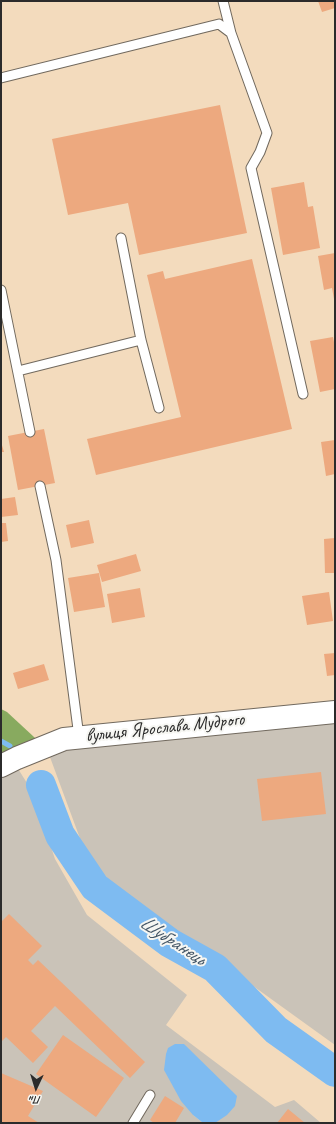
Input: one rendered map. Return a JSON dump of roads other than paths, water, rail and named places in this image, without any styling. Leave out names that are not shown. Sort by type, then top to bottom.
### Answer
[{"type":"main road","name":"вулиця Ярослава Мудрого","points":[[1,766],[64,739],[79,736],[335,712]]},
{"type":"lane","points":[[223,1],[231,33],[267,133],[260,152],[251,168],[303,394]]},
{"type":"lane","points":[[1,78],[219,24],[231,33]]},
{"type":"lane","points":[[120,238],[141,340],[159,408]]},
{"type":"lane","points":[[1,290],[30,432]]},
{"type":"lane","points":[[18,372],[141,340]]},
{"type":"lane","points":[[40,486],[56,560],[79,736]]},
{"type":"lane","points":[[133,1123],[150,1095]]},
{"type":"water","points":[[175,1044],[184,1044],[237,1096],[235,1106],[227,1115],[215,1123],[203,1123],[193,1115],[181,1101],[164,1070],[168,1048]]},
{"type":"waterway","name":"Шубранець","points":[[1,741],[10,746]]},
{"type":"waterway","name":"Шубранець","points":[[41,785],[60,835],[95,887],[170,943],[215,968],[276,1030],[335,1072]]}]
